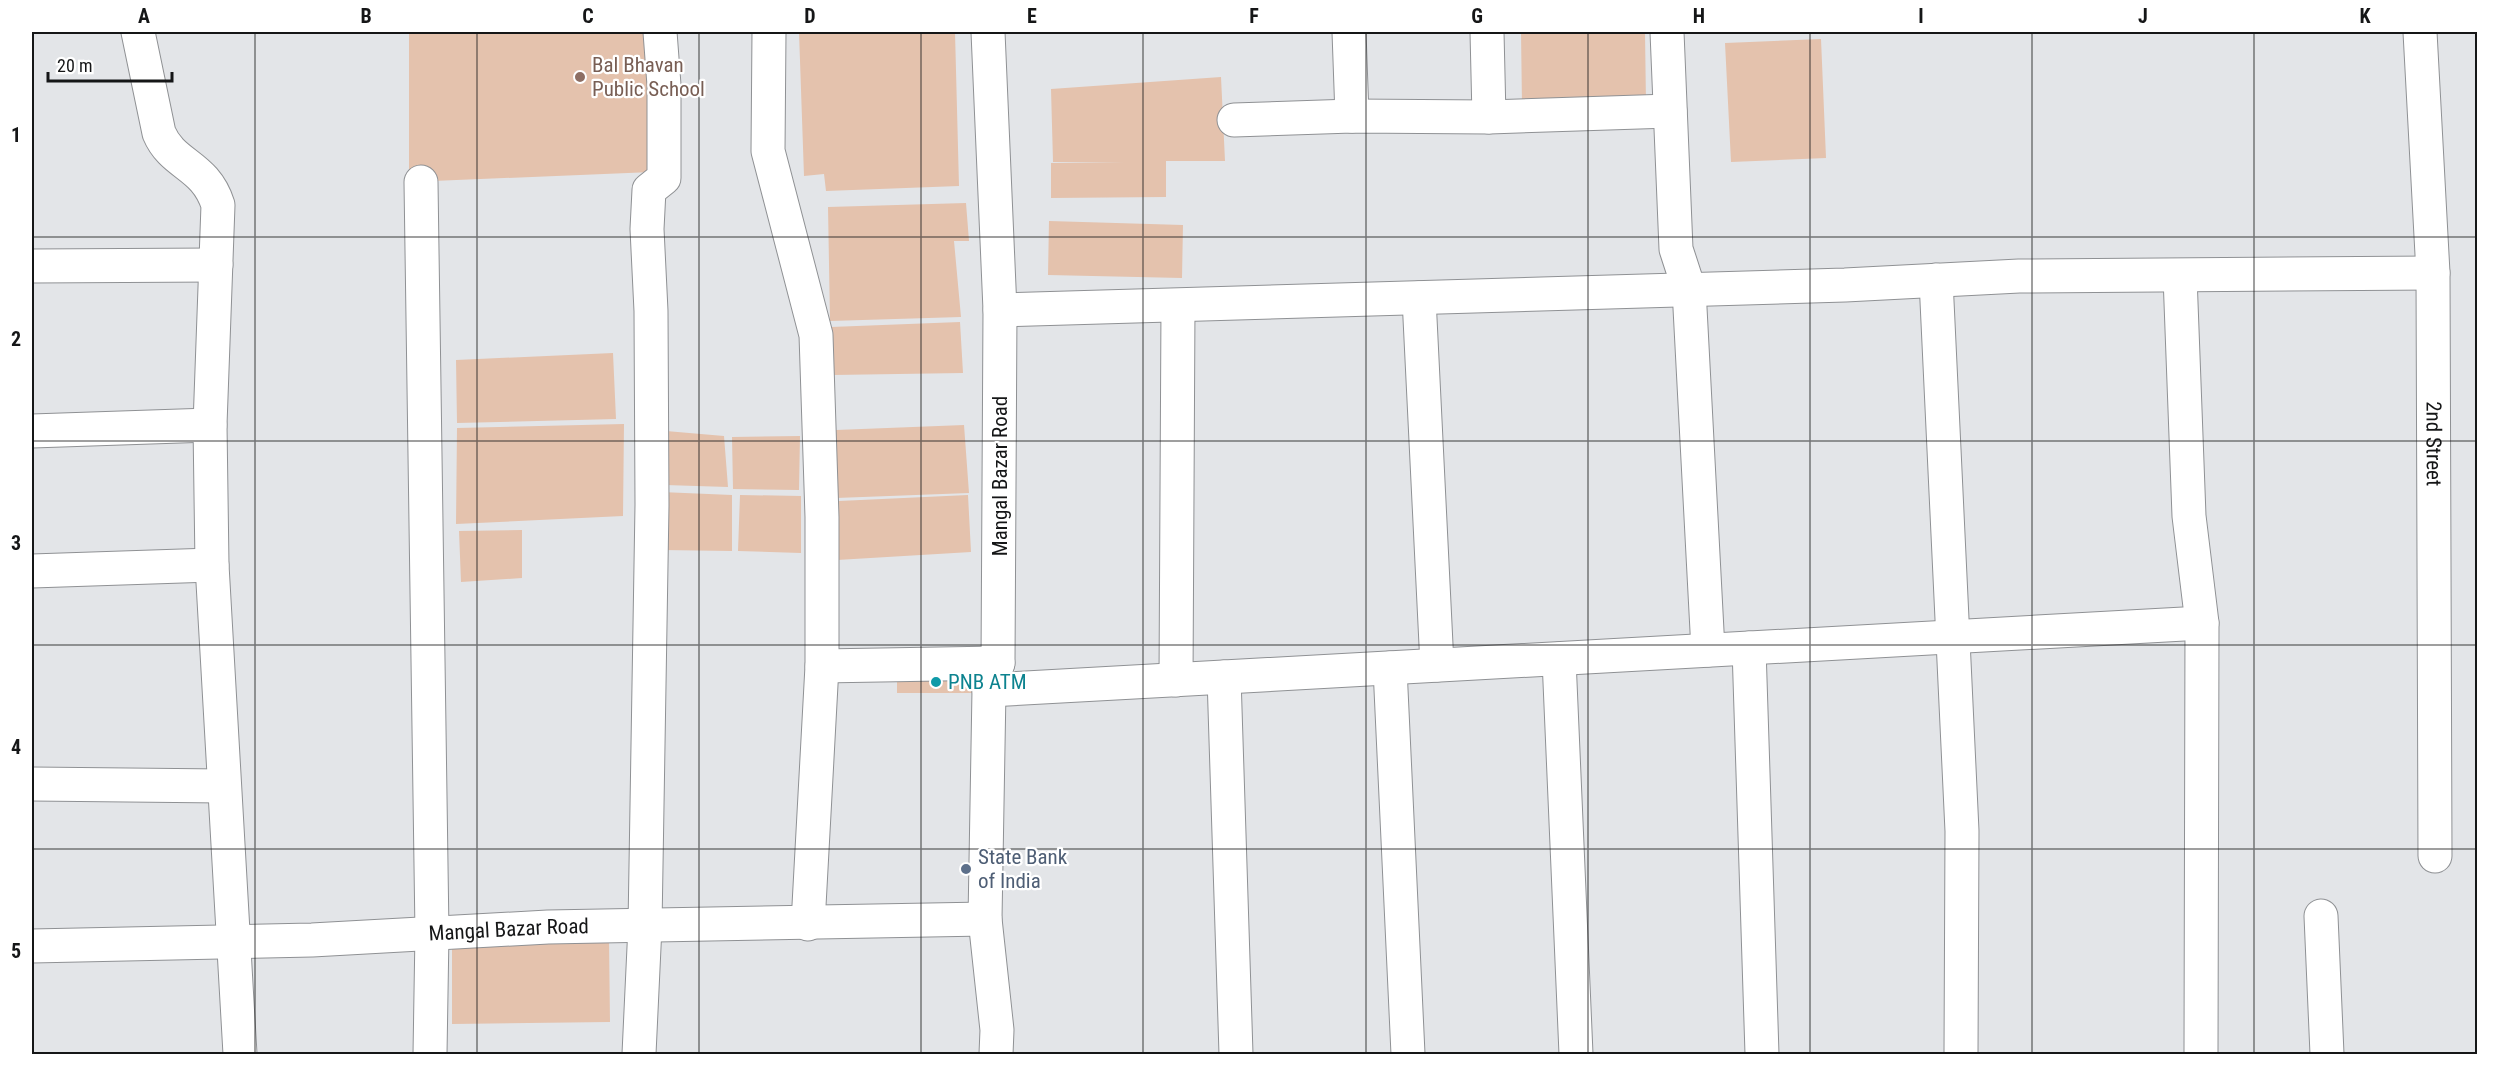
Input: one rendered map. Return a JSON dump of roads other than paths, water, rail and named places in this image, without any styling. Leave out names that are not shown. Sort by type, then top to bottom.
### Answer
[{"type":"street","points":[[138,32],[159,134],[164,146],[198,172],[212,188],[218,205],[210,425],[212,565],[240,1054]]},
{"type":"street","points":[[639,1054],[645,926],[652,505],[651,311],[647,229],[649,190],[664,178],[664,85],[660,32]]},
{"type":"street","points":[[770,32],[768,151],[816,335],[822,666],[808,924]]},
{"type":"street","name":"Mangal Bazar Road","points":[[988,32],[1000,310],[994,677],[985,919],[997,1030],[996,1054]]},
{"type":"street","points":[[1349,32],[1352,116]]},
{"type":"street","points":[[1487,32],[1489,117]]},
{"type":"street","points":[[1667,32],[1676,249],[1689,289],[1708,650]]},
{"type":"street","name":"2nd Street","points":[[2420,32],[2433,273],[2435,856]]},
{"type":"street","points":[[1234,120],[1352,116],[1489,117],[1670,111]]},
{"type":"street","points":[[421,182],[432,933],[430,1054]]},
{"type":"street","points":[[32,266],[216,265]]},
{"type":"street","points":[[1000,310],[1689,289],[2019,276],[2433,273]]},
{"type":"street","points":[[2180,276],[2189,516],[2202,623],[2201,1054]]},
{"type":"street","points":[[1936,280],[1962,831],[1961,1054]]},
{"type":"street","points":[[1419,298],[1437,665]]},
{"type":"street","points":[[1176,680],[1178,306]]},
{"type":"street","points":[[32,431],[210,425]]},
{"type":"street","points":[[32,572],[212,565]]},
{"type":"street","points":[[822,666],[994,677],[1176,680],[2202,623]]},
{"type":"street","points":[[1749,648],[1762,1054]]},
{"type":"street","points":[[1559,659],[1576,1054]]},
{"type":"street","points":[[1390,668],[1407,1054]]},
{"type":"street","points":[[1224,677],[1236,1054]]},
{"type":"street","points":[[32,784],[223,786]]},
{"type":"street","points":[[2320,916],[2327,1054]]},
{"type":"street","name":"Mangal Bazar Road","points":[[32,946],[645,926],[985,919]]},
{"type":"place","name":"Bal Bhavan Public School","points":[[580,77]]},
{"type":"place","name":"PNB ATM","points":[[936,682]]},
{"type":"place","name":"State Bank of India","points":[[966,869]]}]
